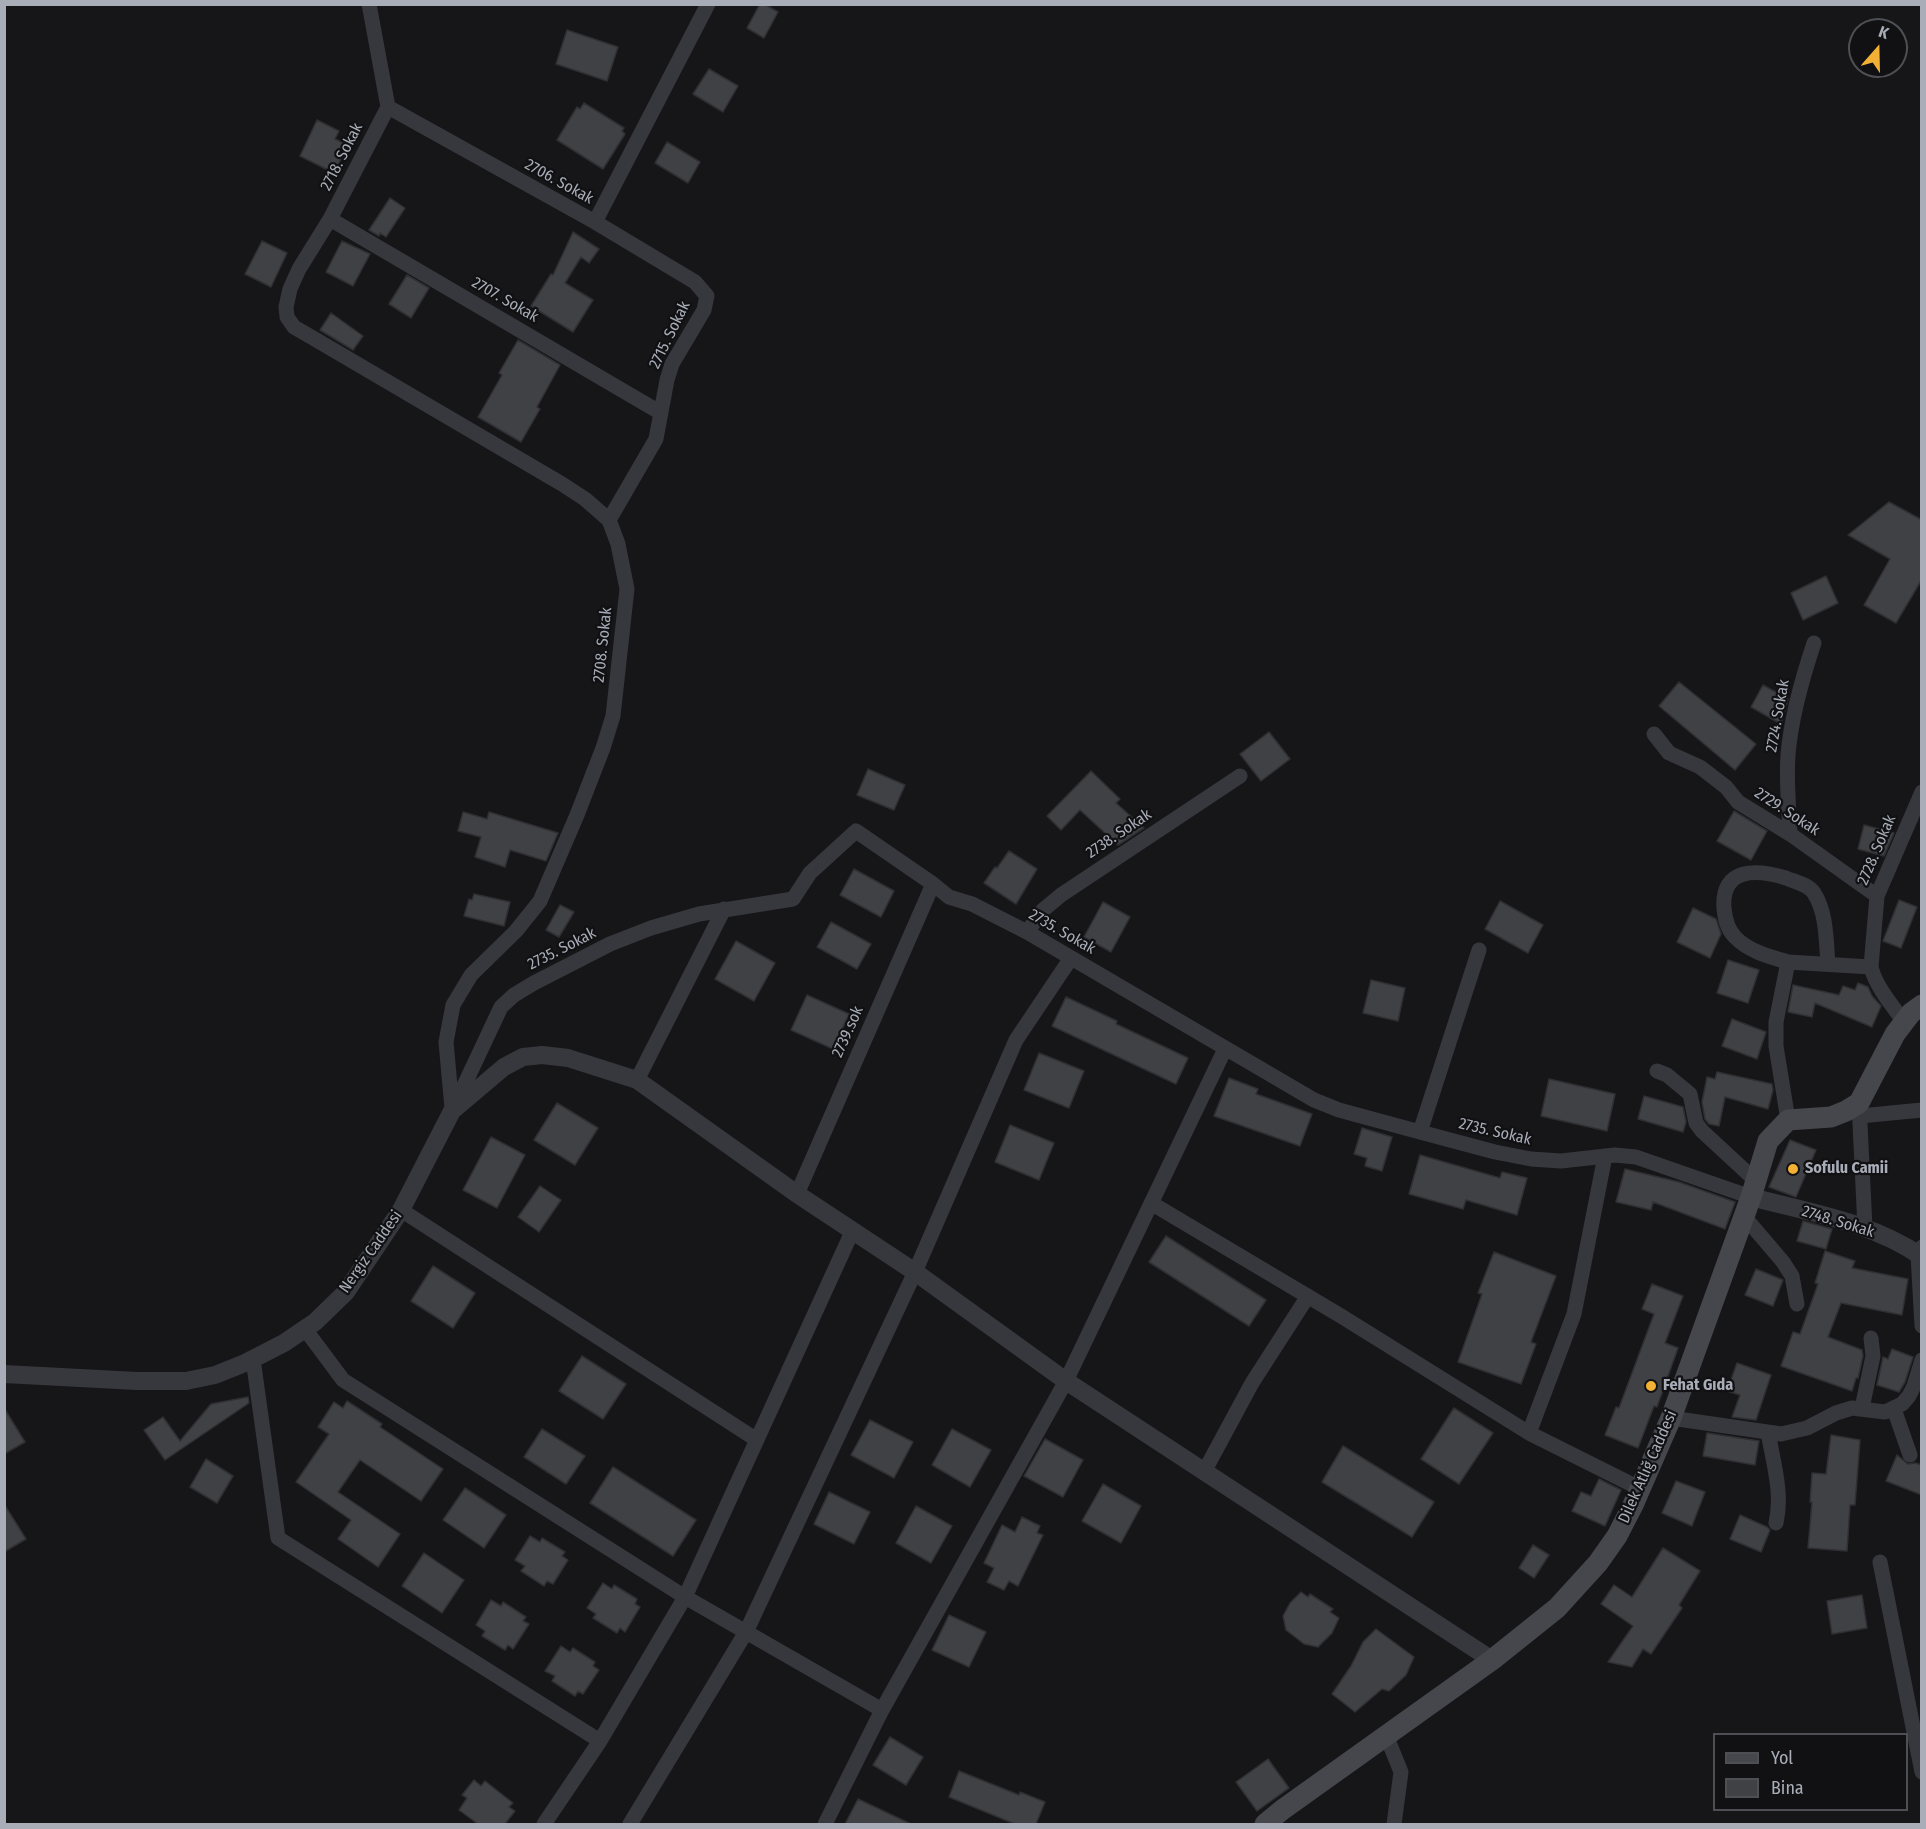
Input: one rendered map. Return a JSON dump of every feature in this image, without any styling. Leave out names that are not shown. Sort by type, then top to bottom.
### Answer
[{"type":"main road","points":[[1788,1120],[1831,1116],[1860,1109],[1895,1034],[1911,1013],[1922,1005]]},
{"type":"main road","name":"Dilek Atlığ Caddesi","points":[[1265,1824],[1492,1660],[1557,1608],[1578,1587],[1617,1536],[1641,1489],[1671,1418],[1768,1141],[1788,1120]]},
{"type":"street","points":[[369,4],[388,107]]},
{"type":"street","points":[[595,222],[708,4]]},
{"type":"street","name":"2718. Sokak","points":[[388,107],[330,219],[294,279],[286,308],[287,317],[294,327],[562,484],[609,520]]},
{"type":"street","name":"2706. Sokak","points":[[388,107],[595,222],[695,282],[706,296]]},
{"type":"street","name":"2707. Sokak","points":[[330,219],[661,412]]},
{"type":"street","name":"2715. Sokak","points":[[609,520],[649,454],[659,428],[672,364],[699,321],[704,310],[706,296]]},
{"type":"street","name":"2708. Sokak","points":[[453,1111],[446,1042],[453,1005],[471,975],[516,931],[540,901],[578,816],[613,716],[627,589],[618,544],[609,520]]},
{"type":"street","name":"2724. Sokak","points":[[1790,834],[1788,782],[1790,739],[1814,643]]},
{"type":"street","name":"2729. Sokak","points":[[1654,734],[1669,753],[1700,767],[1726,787],[1738,802],[1790,834],[1877,896]]},
{"type":"street","name":"2738. Sokak","points":[[1027,932],[1042,910],[1061,895],[1240,776]]},
{"type":"street","name":"2728. Sokak","points":[[1871,967],[1877,896],[1922,792]]},
{"type":"street","name":"2735. Sokak","points":[[453,1111],[496,1015],[514,995],[609,944],[651,928],[699,914],[793,899],[810,873],[856,831],[949,897],[972,904],[1027,932],[1314,1100],[1339,1110],[1495,1152],[1531,1159],[1561,1161],[1605,1156],[1636,1157],[1750,1197]]},
{"type":"street","points":[[1828,964],[1822,917],[1818,900],[1812,890],[1800,883],[1772,874],[1755,872],[1740,875],[1728,883],[1723,896],[1727,926],[1735,938],[1768,957],[1788,962],[1871,967],[1874,976],[1904,1022]]},
{"type":"street","name":"2739.sok","points":[[797,1194],[933,884]]},
{"type":"street","points":[[637,1080],[724,909]]},
{"type":"street","points":[[1420,1132],[1479,950]]},
{"type":"street","points":[[630,1824],[746,1632],[915,1272],[1016,1040],[1071,958]]},
{"type":"street","points":[[1788,962],[1776,1022],[1776,1046],[1788,1120]]},
{"type":"street","points":[[825,1824],[882,1710],[1066,1381],[1225,1049]]},
{"type":"street","points":[[453,1111],[504,1067],[523,1057],[543,1055],[568,1058],[637,1080],[852,1232],[915,1272],[1066,1381],[1492,1660]]},
{"type":"street","points":[[1657,1071],[1667,1075],[1690,1094],[1696,1123],[1750,1197],[1791,1276],[1797,1304]]},
{"type":"street","points":[[1865,1228],[1860,1109],[1922,1110]]},
{"type":"street","name":"Nergiz Caddesi","points":[[4,1374],[186,1382],[215,1375],[284,1343],[315,1322],[346,1292],[401,1210],[453,1111]]},
{"type":"street","points":[[1529,1433],[1574,1314],[1605,1156]]},
{"type":"street","name":"2748. Sokak","points":[[1750,1197],[1865,1228],[1920,1253]]},
{"type":"street","points":[[1151,1203],[1308,1296],[1529,1433],[1641,1489]]},
{"type":"street","points":[[401,1210],[757,1440]]},
{"type":"street","points":[[544,1824],[600,1741],[685,1597],[852,1232]]},
{"type":"street","points":[[1920,1253],[1922,1326]]},
{"type":"street","points":[[1204,1472],[1252,1383],[1308,1296]]},
{"type":"street","points":[[305,1329],[343,1380],[685,1597],[882,1710]]},
{"type":"street","points":[[1862,1408],[1873,1356],[1871,1338]]},
{"type":"street","points":[[253,1359],[278,1538],[600,1741]]},
{"type":"street","points":[[1671,1418],[1781,1434],[1807,1428],[1836,1413],[1852,1408],[1885,1412],[1894,1409],[1909,1396],[1922,1360]]},
{"type":"street","points":[[1894,1409],[1910,1455]]},
{"type":"street","points":[[1768,1432],[1779,1496],[1776,1523]]},
{"type":"street","points":[[1880,1562],[1922,1772]]},
{"type":"street","points":[[1386,1735],[1401,1772],[1394,1824]]},
{"type":"building","points":[[760,4],[778,12],[764,38],[747,28]]},
{"type":"building","points":[[567,30],[618,47],[607,81],[556,64]]},
{"type":"building","points":[[709,69],[738,86],[723,112],[693,94]]},
{"type":"building","points":[[584,103],[624,128],[622,131],[625,134],[603,169],[557,140],[577,107],[580,109]]},
{"type":"building","points":[[317,120],[339,131],[335,139],[348,145],[334,173],[300,156]]},
{"type":"building","points":[[667,142],[700,162],[688,183],[655,163]]},
{"type":"building","points":[[390,198],[405,208],[386,237],[380,233],[379,236],[369,230]]},
{"type":"building","points":[[573,232],[599,249],[589,263],[581,257],[565,283],[593,300],[573,332],[531,306],[551,274],[553,275]]},
{"type":"building","points":[[262,241],[287,253],[271,287],[245,274]]},
{"type":"building","points":[[342,241],[370,254],[353,286],[326,272]]},
{"type":"building","points":[[407,275],[429,288],[411,318],[389,304]]},
{"type":"building","points":[[331,313],[363,336],[353,350],[320,330]]},
{"type":"building","points":[[518,340],[560,365],[537,407],[540,409],[521,442],[478,417],[502,375],[499,373]]},
{"type":"building","points":[[1889,502],[1922,520],[1922,579],[1896,623],[1864,605],[1890,559],[1848,535]]},
{"type":"building","points":[[1826,576],[1838,603],[1803,620],[1791,593]]},
{"type":"building","points":[[1679,682],[1756,744],[1735,770],[1659,706]]},
{"type":"building","points":[[1763,685],[1788,699],[1781,724],[1751,707]]},
{"type":"building","points":[[1269,732],[1290,759],[1261,781],[1240,754]]},
{"type":"building","points":[[868,769],[905,785],[894,810],[857,795]]},
{"type":"building","points":[[1091,771],[1120,799],[1116,803],[1144,828],[1118,845],[1080,810],[1061,830],[1047,816]]},
{"type":"building","points":[[1734,811],[1767,831],[1751,860],[1717,841]]},
{"type":"building","points":[[463,812],[487,819],[489,812],[558,833],[546,861],[510,850],[505,867],[475,857],[481,837],[458,831]]},
{"type":"building","points":[[1864,825],[1894,833],[1884,856],[1858,849]]},
{"type":"building","points":[[1009,851],[1037,869],[1016,904],[984,883]]},
{"type":"building","points":[[854,869],[894,891],[881,917],[840,895]]},
{"type":"building","points":[[474,894],[510,902],[504,926],[464,916],[469,899],[472,900]]},
{"type":"building","points":[[1899,900],[1917,907],[1901,948],[1883,941]]},
{"type":"building","points":[[1500,901],[1543,925],[1528,953],[1485,929]]},
{"type":"building","points":[[1103,902],[1130,917],[1111,952],[1084,937]]},
{"type":"building","points":[[560,905],[574,912],[559,937],[546,930]]},
{"type":"building","points":[[1693,908],[1716,919],[1721,934],[1710,958],[1677,942]]},
{"type":"building","points":[[831,922],[871,944],[857,969],[817,947]]},
{"type":"building","points":[[736,941],[775,963],[754,1001],[715,979]]},
{"type":"building","points":[[1728,960],[1759,970],[1748,1003],[1717,993]]},
{"type":"building","points":[[1371,980],[1405,988],[1398,1021],[1363,1013]]},
{"type":"building","points":[[1858,983],[1868,987],[1881,1006],[1872,1027],[1815,1003],[1812,1017],[1788,1012],[1793,985],[1839,995],[1843,986],[1855,990]]},
{"type":"building","points":[[807,995],[849,1014],[833,1049],[791,1030]]},
{"type":"building","points":[[1066,997],[1188,1058],[1176,1084],[1052,1026]]},
{"type":"building","points":[[1732,1019],[1766,1032],[1757,1059],[1722,1046]]},
{"type":"building","points":[[1039,1053],[1084,1071],[1069,1108],[1024,1090]]},
{"type":"building","points":[[1717,1072],[1772,1084],[1773,1090],[1768,1109],[1725,1097],[1719,1126],[1709,1124],[1705,1119],[1702,1102],[1707,1077],[1715,1079]]},
{"type":"building","points":[[1229,1078],[1258,1089],[1256,1094],[1312,1114],[1300,1146],[1214,1116]]},
{"type":"building","points":[[1549,1079],[1615,1094],[1607,1131],[1541,1116]]},
{"type":"building","points":[[1644,1096],[1683,1107],[1686,1122],[1683,1132],[1638,1119]]},
{"type":"building","points":[[557,1103],[598,1128],[575,1165],[534,1140]]},
{"type":"building","points":[[1010,1125],[1054,1143],[1039,1180],[995,1162]]},
{"type":"building","points":[[1362,1128],[1392,1137],[1382,1171],[1365,1166],[1367,1158],[1354,1154]]},
{"type":"building","points":[[491,1137],[525,1155],[497,1208],[463,1190]]},
{"type":"building","name":"Sofulu Camii","points":[[1790,1140],[1816,1150],[1796,1197],[1769,1187]]},
{"type":"building","points":[[1420,1155],[1500,1178],[1502,1172],[1527,1178],[1517,1215],[1466,1200],[1463,1209],[1409,1194]]},
{"type":"building","points":[[1625,1169],[1679,1182],[1735,1202],[1725,1229],[1653,1202],[1651,1210],[1616,1202]]},
{"type":"building","points":[[540,1186],[561,1200],[539,1232],[518,1217]]},
{"type":"building","points":[[1803,1221],[1832,1229],[1826,1249],[1797,1241]]},
{"type":"building","points":[[1166,1236],[1266,1300],[1249,1326],[1149,1262]]},
{"type":"building","points":[[1825,1251],[1855,1261],[1852,1268],[1908,1279],[1902,1315],[1841,1303],[1828,1337],[1862,1350],[1863,1356],[1858,1378],[1856,1378],[1852,1391],[1781,1366],[1793,1332],[1800,1334],[1818,1284],[1815,1283]]},
{"type":"building","points":[[1494,1252],[1556,1276],[1531,1342],[1536,1344],[1521,1384],[1458,1362],[1482,1294],[1478,1293]]},
{"type":"building","points":[[433,1266],[475,1293],[453,1328],[411,1301]]},
{"type":"building","points":[[1756,1269],[1783,1280],[1773,1306],[1745,1295]]},
{"type":"building","points":[[1652,1284],[1683,1296],[1665,1343],[1678,1348],[1657,1407],[1654,1406],[1638,1448],[1605,1435],[1616,1407],[1619,1408],[1654,1314],[1642,1309]]},
{"type":"building","points":[[1892,1349],[1913,1357],[1905,1382],[1899,1392],[1877,1385],[1883,1357],[1888,1359]]},
{"type":"building","points":[[582,1356],[626,1384],[603,1419],[559,1391]]},
{"type":"building","points":[[1737,1363],[1771,1375],[1756,1420],[1732,1417],[1740,1395],[1727,1391]]},
{"type":"building","points":[[248,1397],[249,1403],[165,1460],[144,1430],[163,1417],[180,1441],[211,1404]]},
{"type":"building","points":[[347,1401],[382,1424],[380,1427],[443,1469],[421,1501],[360,1460],[338,1492],[400,1534],[378,1567],[338,1539],[351,1520],[296,1482],[329,1434],[318,1427],[334,1402],[343,1408]]},
{"type":"building","points":[[4,1408],[25,1442],[4,1454]]},
{"type":"building","points":[[1454,1408],[1493,1433],[1459,1484],[1421,1459]]},
{"type":"building","points":[[870,1420],[913,1442],[894,1478],[851,1455]]},
{"type":"building","points":[[542,1429],[585,1456],[566,1484],[524,1457]]},
{"type":"building","points":[[952,1429],[991,1450],[970,1487],[932,1465]]},
{"type":"building","points":[[1707,1433],[1759,1441],[1755,1465],[1703,1456]]},
{"type":"building","points":[[1831,1435],[1860,1440],[1855,1505],[1850,1505],[1847,1551],[1808,1548],[1812,1473],[1826,1474]]},
{"type":"building","points":[[1045,1439],[1083,1460],[1063,1497],[1024,1476]]},
{"type":"building","points":[[1343,1446],[1434,1502],[1412,1537],[1322,1482]]},
{"type":"building","points":[[1897,1455],[1908,1464],[1922,1465],[1922,1495],[1886,1481]]},
{"type":"building","points":[[206,1459],[233,1476],[217,1503],[190,1487]]},
{"type":"building","points":[[613,1467],[696,1520],[673,1556],[590,1503]]},
{"type":"building","points":[[1599,1479],[1621,1490],[1605,1526],[1572,1511],[1581,1492],[1591,1496]]},
{"type":"building","points":[[1676,1481],[1705,1492],[1692,1526],[1662,1513]]},
{"type":"building","points":[[1103,1484],[1141,1506],[1121,1543],[1082,1521]]},
{"type":"building","points":[[465,1488],[506,1515],[484,1548],[443,1520]]},
{"type":"building","points":[[829,1492],[870,1512],[854,1544],[814,1524]]},
{"type":"building","points":[[4,1504],[26,1539],[4,1552]]},
{"type":"building","points":[[916,1506],[952,1526],[931,1563],[896,1543]]},
{"type":"building","points":[[1740,1515],[1770,1530],[1761,1552],[1730,1539]]},
{"type":"building","points":[[1022,1517],[1040,1526],[1037,1533],[1043,1535],[1018,1586],[1009,1581],[1004,1590],[987,1582],[994,1568],[984,1563],[1002,1525],[1015,1532]]},
{"type":"building","points":[[530,1536],[540,1542],[542,1538],[565,1552],[562,1556],[568,1560],[553,1584],[547,1581],[544,1586],[521,1571],[525,1566],[515,1560]]},
{"type":"building","points":[[1533,1545],[1549,1555],[1534,1578],[1519,1568]]},
{"type":"building","points":[[1663,1548],[1700,1571],[1679,1605],[1682,1608],[1651,1654],[1643,1649],[1632,1667],[1608,1662],[1633,1626],[1601,1604],[1614,1585],[1632,1597]]},
{"type":"building","points":[[424,1553],[464,1580],[442,1613],[402,1586]]},
{"type":"building","points":[[603,1583],[612,1589],[614,1585],[637,1599],[635,1604],[640,1607],[625,1632],[620,1628],[617,1633],[593,1618],[596,1614],[587,1608]]},
{"type":"building","points":[[1301,1592],[1308,1597],[1310,1594],[1333,1609],[1330,1612],[1339,1618],[1332,1633],[1318,1647],[1304,1644],[1286,1630],[1283,1616],[1290,1603]]},
{"type":"building","points":[[1862,1595],[1867,1628],[1832,1634],[1827,1601]]},
{"type":"building","points":[[491,1600],[501,1606],[503,1602],[526,1617],[523,1621],[529,1624],[513,1649],[508,1645],[505,1650],[482,1636],[485,1631],[476,1625]]},
{"type":"building","points":[[949,1615],[986,1632],[969,1667],[932,1650]]},
{"type":"building","points":[[1376,1629],[1414,1657],[1406,1675],[1389,1691],[1382,1689],[1355,1712],[1332,1694],[1351,1666],[1363,1642]]},
{"type":"building","points":[[561,1646],[570,1652],[573,1648],[595,1662],[593,1666],[599,1670],[583,1694],[578,1691],[575,1696],[552,1681],[555,1676],[545,1671]]},
{"type":"building","points":[[890,1737],[923,1757],[906,1785],[873,1765]]},
{"type":"building","points":[[1268,1759],[1289,1788],[1257,1811],[1236,1782]]},
{"type":"building","points":[[959,1771],[1019,1795],[1020,1792],[1045,1802],[1036,1824],[1015,1824],[949,1797]]},
{"type":"building","points":[[474,1780],[481,1786],[485,1781],[513,1803],[509,1807],[515,1811],[505,1824],[478,1824],[459,1810],[467,1798],[462,1795]]},
{"type":"building","points":[[858,1799],[911,1824],[845,1824]]},
{"type":"place","name":"Sofulu Camii","points":[[1793,1169]]},
{"type":"place","name":"Fehat Gıda","points":[[1651,1386]]}]
